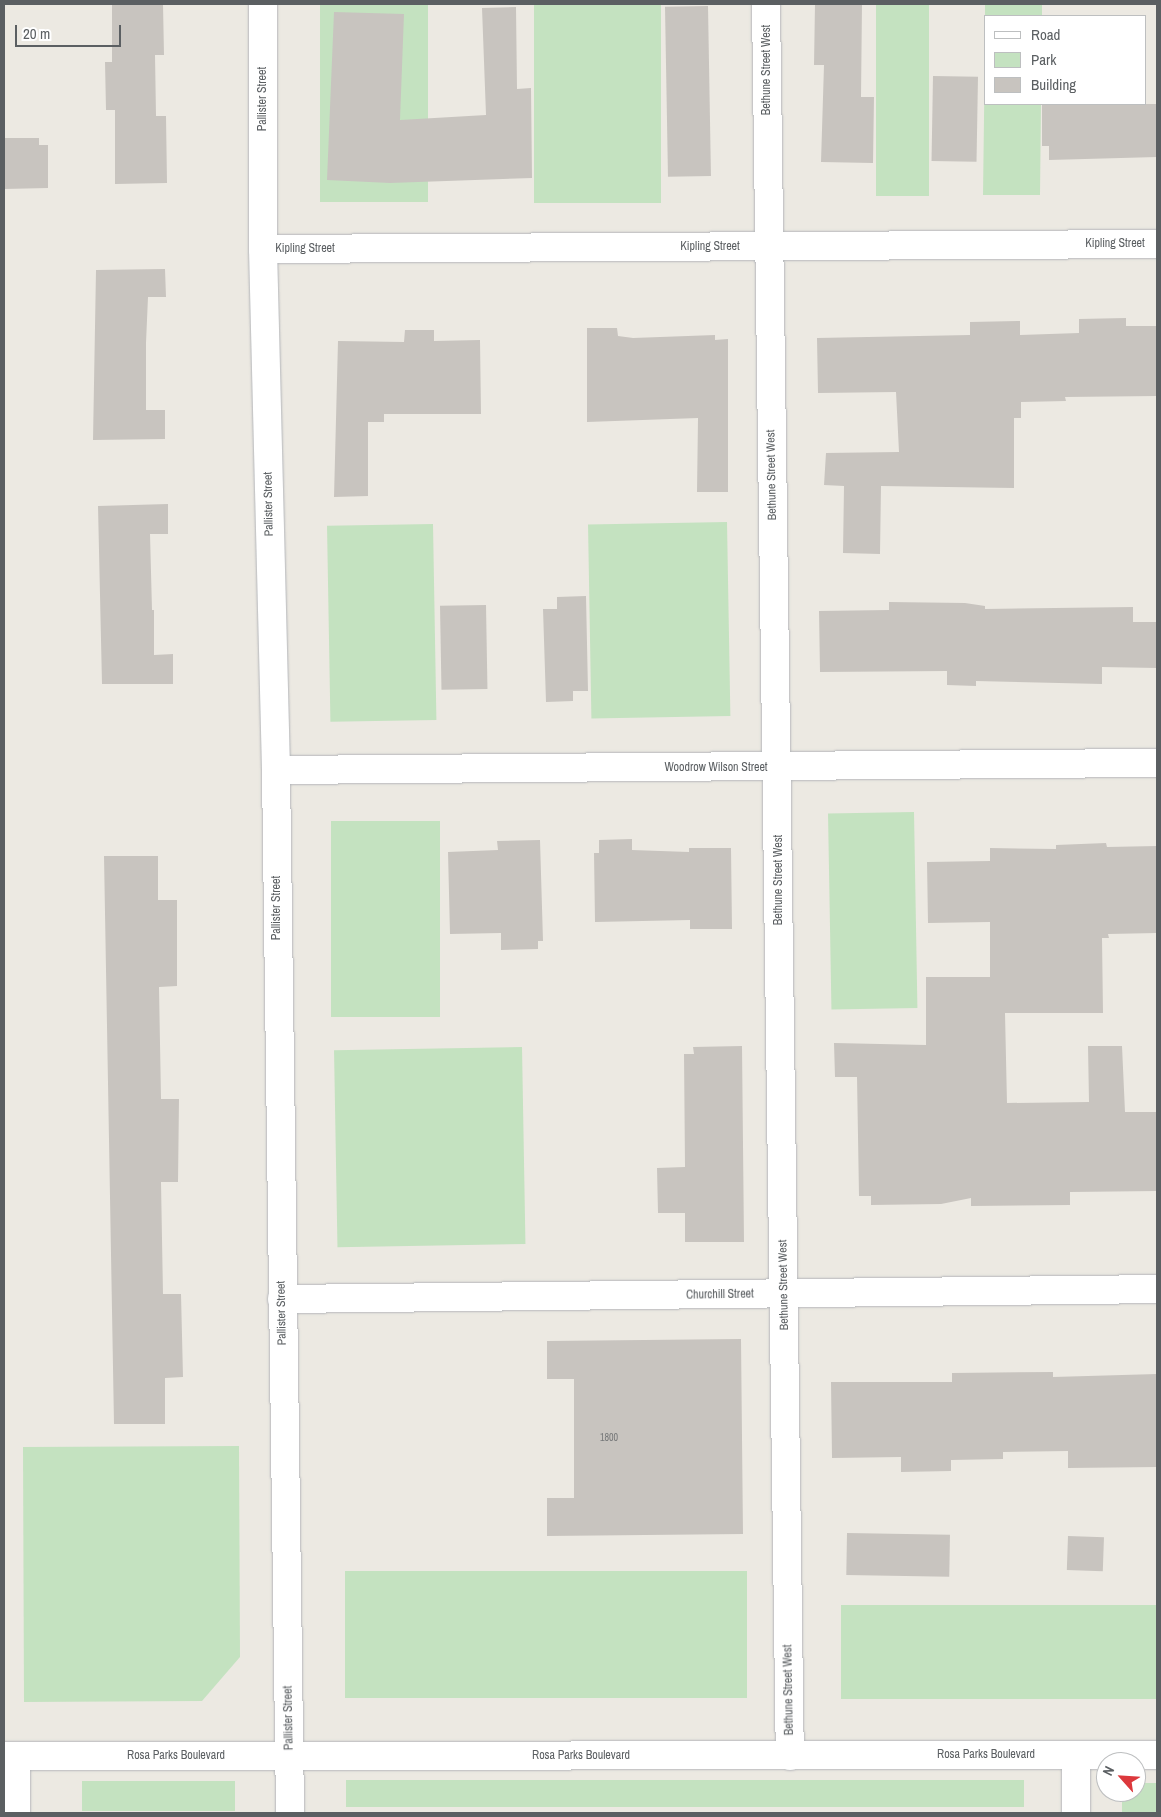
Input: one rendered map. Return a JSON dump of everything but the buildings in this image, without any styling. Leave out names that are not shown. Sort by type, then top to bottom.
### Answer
[{"type":"street","name":"Pallister Street","points":[[263,4],[263,248],[276,770],[290,1813]]},
{"type":"street","name":"Bethune Street West","points":[[766,4],[768,247],[778,768],[790,1756]]},
{"type":"street","name":"Kipling Street","points":[[263,248],[1157,244]]},
{"type":"street","name":"Woodrow Wilson Street","points":[[276,770],[1157,764]]},
{"type":"street","name":"Churchill Street","points":[[282,1299],[1157,1289]]},
{"type":"street","points":[[1076,1755],[1076,1813]]},
{"type":"street","name":"Rosa Parks Boulevard","points":[[10,1756],[1157,1755]]},
{"type":"street","points":[[10,1756],[16,1813]]},
{"type":"green space","points":[[320,4],[428,4],[428,202],[320,202]]},
{"type":"green space","points":[[534,4],[661,4],[661,203],[534,203]]},
{"type":"green space","points":[[876,4],[929,4],[929,196],[876,196]]},
{"type":"green space","points":[[985,4],[1042,4],[1042,15],[985,15]]},
{"type":"green space","points":[[984,105],[1041,105],[1040,195],[983,195]]},
{"type":"green space","points":[[727,522],[730,716],[591,718],[588,524]]},
{"type":"green space","points":[[433,524],[436,720],[330,722],[327,526]]},
{"type":"green space","points":[[914,812],[917,1008],[831,1009],[828,814]]},
{"type":"green space","points":[[331,821],[440,821],[440,1017],[331,1017]]},
{"type":"green space","points":[[522,1047],[525,1244],[337,1247],[334,1050]]},
{"type":"green space","points":[[239,1446],[240,1657],[202,1701],[24,1702],[23,1447]]},
{"type":"green space","points":[[345,1571],[747,1571],[747,1698],[345,1698]]},
{"type":"green space","points":[[841,1605],[1157,1605],[1157,1699],[841,1699]]},
{"type":"green space","points":[[346,1780],[1024,1780],[1024,1807],[346,1807]]},
{"type":"green space","points":[[82,1781],[235,1781],[235,1811],[82,1811]]},
{"type":"green space","points":[[1146,1783],[1157,1783],[1157,1813],[1122,1813],[1122,1802],[1146,1802]]}]
